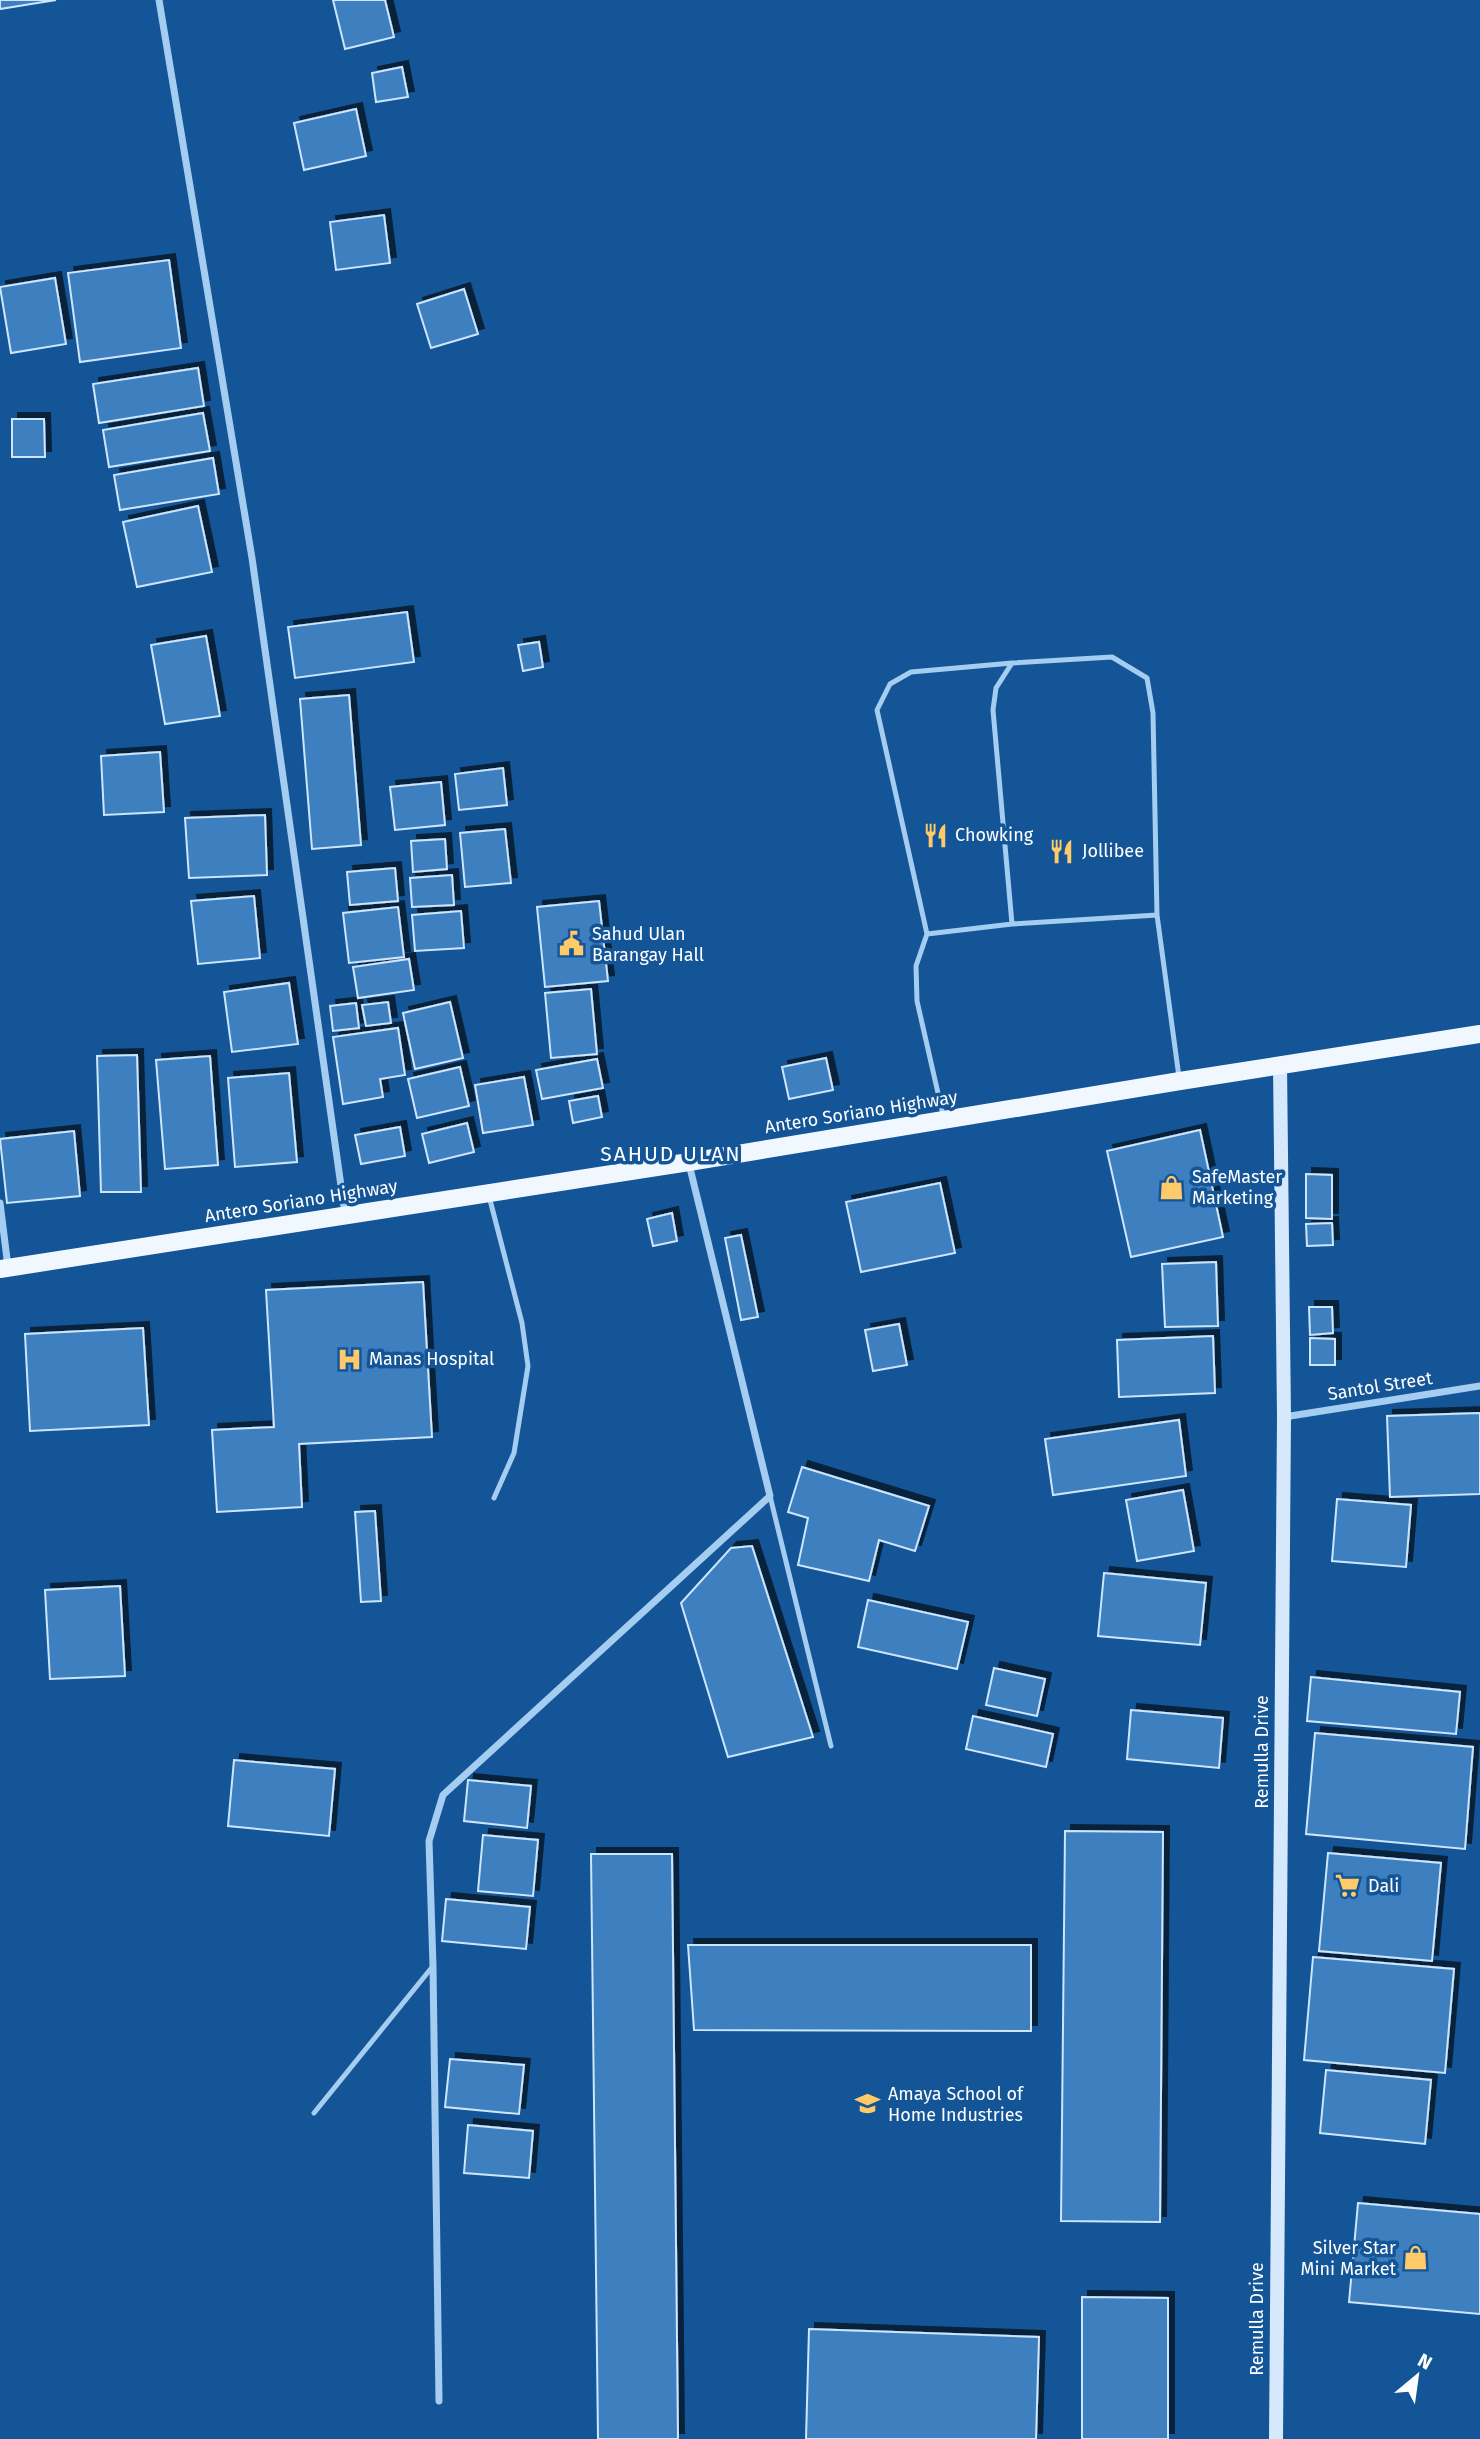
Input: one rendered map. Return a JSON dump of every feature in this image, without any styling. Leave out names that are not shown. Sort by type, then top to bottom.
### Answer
[{"type":"main road","name":"Antero Soriano Highway","points":[[4,1268],[689,1162],[1180,1080],[1480,1034]]},
{"type":"main road","name":"Remulla Drive","points":[[1276,2439],[1284,1417],[1280,1065]]},
{"type":"street","points":[[159,0],[252,558],[346,1215]]},
{"type":"street","points":[[439,2401],[429,1841],[443,1795],[770,1496],[689,1162]]},
{"type":"street","points":[[0,1203],[4,1268]]},
{"type":"street","name":"Santol Street","points":[[1284,1417],[1480,1386]]},
{"type":"lane","points":[[944,1119],[917,1001],[916,966],[928,934],[877,709],[890,684],[911,672],[1112,657],[1147,678],[1153,713],[1157,915],[1180,1080]]},
{"type":"lane","points":[[1012,663],[996,688],[993,710],[1012,925]]},
{"type":"lane","points":[[928,934],[1157,915]]},
{"type":"lane","points":[[488,1193],[522,1323],[528,1366],[514,1454],[494,1498]]},
{"type":"lane","points":[[770,1496],[831,1746]]},
{"type":"lane","points":[[314,2113],[433,1966]]},
{"type":"building","points":[[0,0],[56,0],[0,9]]},
{"type":"building","points":[[333,0],[385,0],[394,37],[345,49]]},
{"type":"building","points":[[402,67],[408,97],[376,102],[372,73]]},
{"type":"building","points":[[356,109],[366,156],[304,170],[294,123]]},
{"type":"building","points":[[384,215],[390,263],[336,270],[330,222]]},
{"type":"building","points":[[169,260],[181,348],[80,362],[68,273]]},
{"type":"building","points":[[55,278],[66,344],[11,353],[0,287]]},
{"type":"building","points":[[464,289],[478,334],[431,348],[417,304]]},
{"type":"building","points":[[198,368],[204,406],[99,423],[93,384]]},
{"type":"building","points":[[203,413],[210,451],[109,467],[103,430]]},
{"type":"building","points":[[12,419],[44,419],[45,457],[12,457]]},
{"type":"building","points":[[213,458],[219,494],[120,510],[114,475]]},
{"type":"building","points":[[198,506],[212,572],[137,587],[123,522]]},
{"type":"building","points":[[407,612],[414,662],[295,678],[288,627]]},
{"type":"building","points":[[206,636],[220,716],[165,724],[151,645]]},
{"type":"building","points":[[539,642],[543,667],[523,671],[518,645]]},
{"type":"building","points":[[349,695],[361,845],[312,849],[300,699]]},
{"type":"building","points":[[160,752],[164,812],[104,815],[101,756]]},
{"type":"building","points":[[503,768],[507,805],[459,810],[455,774]]},
{"type":"building","points":[[441,782],[445,825],[395,830],[390,787]]},
{"type":"building","points":[[265,815],[267,875],[189,878],[185,818]]},
{"type":"building","points":[[505,829],[511,883],[465,887],[460,833]]},
{"type":"building","points":[[445,839],[447,869],[413,872],[411,841]]},
{"type":"building","points":[[395,868],[398,901],[350,905],[347,872]]},
{"type":"building","points":[[452,875],[454,905],[412,907],[410,878]]},
{"type":"building","points":[[254,896],[260,958],[198,964],[191,901]]},
{"type":"building","name":"Sahud Ulan Barangay Hall","points":[[599,901],[608,981],[545,987],[537,907]]},
{"type":"building","points":[[398,907],[404,957],[349,963],[343,913]]},
{"type":"building","points":[[461,911],[464,948],[415,951],[412,915]]},
{"type":"building","points":[[409,959],[414,990],[358,998],[353,967]]},
{"type":"building","points":[[289,983],[298,1044],[232,1052],[224,992]]},
{"type":"building","points":[[591,989],[597,1054],[551,1058],[545,993]]},
{"type":"building","points":[[388,1002],[391,1023],[366,1026],[362,1005]]},
{"type":"building","points":[[450,1002],[463,1058],[415,1069],[403,1013]]},
{"type":"building","points":[[356,1003],[359,1028],[333,1031],[330,1006]]},
{"type":"building","points":[[398,1028],[405,1075],[380,1079],[383,1097],[343,1104],[333,1037]]},
{"type":"building","points":[[137,1055],[141,1192],[101,1192],[97,1056]]},
{"type":"building","points":[[210,1056],[218,1165],[165,1169],[156,1060]]},
{"type":"building","points":[[826,1058],[833,1090],[789,1099],[782,1067]]},
{"type":"building","points":[[597,1059],[603,1088],[542,1099],[536,1070]]},
{"type":"building","points":[[460,1067],[469,1106],[417,1118],[408,1079]]},
{"type":"building","points":[[289,1073],[297,1162],[235,1167],[228,1078]]},
{"type":"building","points":[[524,1077],[533,1125],[483,1133],[475,1085]]},
{"type":"building","points":[[598,1096],[602,1117],[573,1123],[569,1101]]},
{"type":"building","points":[[467,1123],[474,1152],[429,1163],[422,1134]]},
{"type":"building","points":[[400,1127],[405,1156],[361,1164],[355,1135]]},
{"type":"building","points":[[1200,1130],[1223,1237],[1131,1257],[1107,1151]]},
{"type":"building","points":[[74,1131],[80,1196],[7,1203],[0,1139]]},
{"type":"building","points":[[1306,1174],[1332,1175],[1332,1219],[1306,1218]]},
{"type":"building","points":[[940,1183],[955,1253],[861,1272],[846,1202]]},
{"type":"building","points":[[672,1213],[677,1241],[653,1246],[647,1219]]},
{"type":"building","points":[[1332,1223],[1333,1245],[1307,1246],[1306,1224]]},
{"type":"building","points":[[741,1235],[758,1317],[741,1320],[725,1238]]},
{"type":"building","points":[[1216,1262],[1218,1326],[1165,1327],[1162,1264]]},
{"type":"building","name":"Manas Hospital","points":[[423,1282],[432,1437],[299,1444],[302,1507],[217,1512],[212,1430],[274,1427],[266,1290]]},
{"type":"building","points":[[1309,1307],[1332,1307],[1333,1333],[1310,1335]]},
{"type":"building","points":[[899,1324],[907,1365],[873,1371],[865,1330]]},
{"type":"building","points":[[143,1328],[149,1425],[30,1431],[25,1334]]},
{"type":"building","points":[[1213,1336],[1215,1393],[1119,1397],[1117,1340]]},
{"type":"building","points":[[1310,1338],[1335,1339],[1335,1365],[1310,1365]]},
{"type":"building","points":[[1480,1413],[1480,1494],[1390,1497],[1387,1416]]},
{"type":"building","points":[[1179,1420],[1186,1476],[1053,1495],[1045,1439]]},
{"type":"building","points":[[802,1467],[929,1506],[915,1551],[879,1540],[869,1581],[798,1565],[808,1518],[788,1512]]},
{"type":"building","points":[[1183,1490],[1194,1551],[1137,1561],[1126,1500]]},
{"type":"building","points":[[1337,1499],[1411,1505],[1406,1567],[1332,1561]]},
{"type":"building","points":[[375,1511],[381,1601],[361,1602],[355,1512]]},
{"type":"building","points":[[752,1546],[813,1737],[728,1757],[681,1603],[731,1548]]},
{"type":"building","points":[[1104,1573],[1206,1583],[1200,1645],[1098,1636]]},
{"type":"building","points":[[120,1586],[125,1676],[50,1679],[45,1590]]},
{"type":"building","points":[[868,1600],[968,1622],[957,1669],[858,1647]]},
{"type":"building","points":[[994,1668],[1045,1679],[1037,1716],[986,1705]]},
{"type":"building","points":[[1311,1677],[1460,1692],[1456,1734],[1307,1721]]},
{"type":"building","points":[[1131,1710],[1223,1718],[1219,1768],[1127,1759]]},
{"type":"building","points":[[973,1716],[1053,1734],[1046,1767],[966,1749]]},
{"type":"building","points":[[1315,1733],[1473,1747],[1465,1849],[1306,1834]]},
{"type":"building","points":[[234,1760],[335,1769],[329,1836],[228,1826]]},
{"type":"building","points":[[468,1780],[531,1786],[527,1828],[464,1821]]},
{"type":"building","points":[[1065,1831],[1163,1832],[1160,2222],[1061,2221]]},
{"type":"building","points":[[483,1835],[538,1840],[533,1896],[478,1891]]},
{"type":"building","points":[[1328,1853],[1441,1863],[1432,1961],[1319,1951]]},
{"type":"building","points":[[591,1854],[672,1854],[678,2439],[598,2439]]},
{"type":"building","points":[[446,1899],[530,1907],[526,1949],[442,1941]]},
{"type":"building","points":[[688,1945],[1031,1945],[1031,2031],[694,2030]]},
{"type":"building","points":[[1313,1957],[1454,1969],[1445,2073],[1304,2060]]},
{"type":"building","points":[[450,2059],[524,2065],[519,2114],[445,2107]]},
{"type":"building","points":[[1326,2070],[1431,2080],[1425,2144],[1320,2133]]},
{"type":"building","points":[[468,2125],[533,2131],[529,2178],[464,2173]]},
{"type":"building","name":"Silver Star Mini Market","points":[[1358,2203],[1480,2214],[1480,2314],[1349,2302]]},
{"type":"building","points":[[1082,2297],[1168,2298],[1168,2439],[1082,2439]]},
{"type":"building","points":[[809,2329],[1039,2337],[1036,2439],[806,2439]]},
{"type":"place","name":"Chowking","points":[[935,835]]},
{"type":"place","name":"Jollibee","points":[[1062,851]]},
{"type":"place","name":"Sahud Ulan Barangay Hall","points":[[572,944]]},
{"type":"place","name":"SafeMaster Marketing","points":[[1172,1187]]},
{"type":"place","name":"Manas Hospital","points":[[349,1359]]},
{"type":"place","name":"Dali","points":[[1348,1886]]},
{"type":"place","name":"Amaya School of Home Industries","points":[[868,2104]]},
{"type":"place","name":"Silver Star Mini Market","points":[[1416,2258]]},
{"type":"district","name":"SAHUD ULAN","points":[[671,1154]]}]
